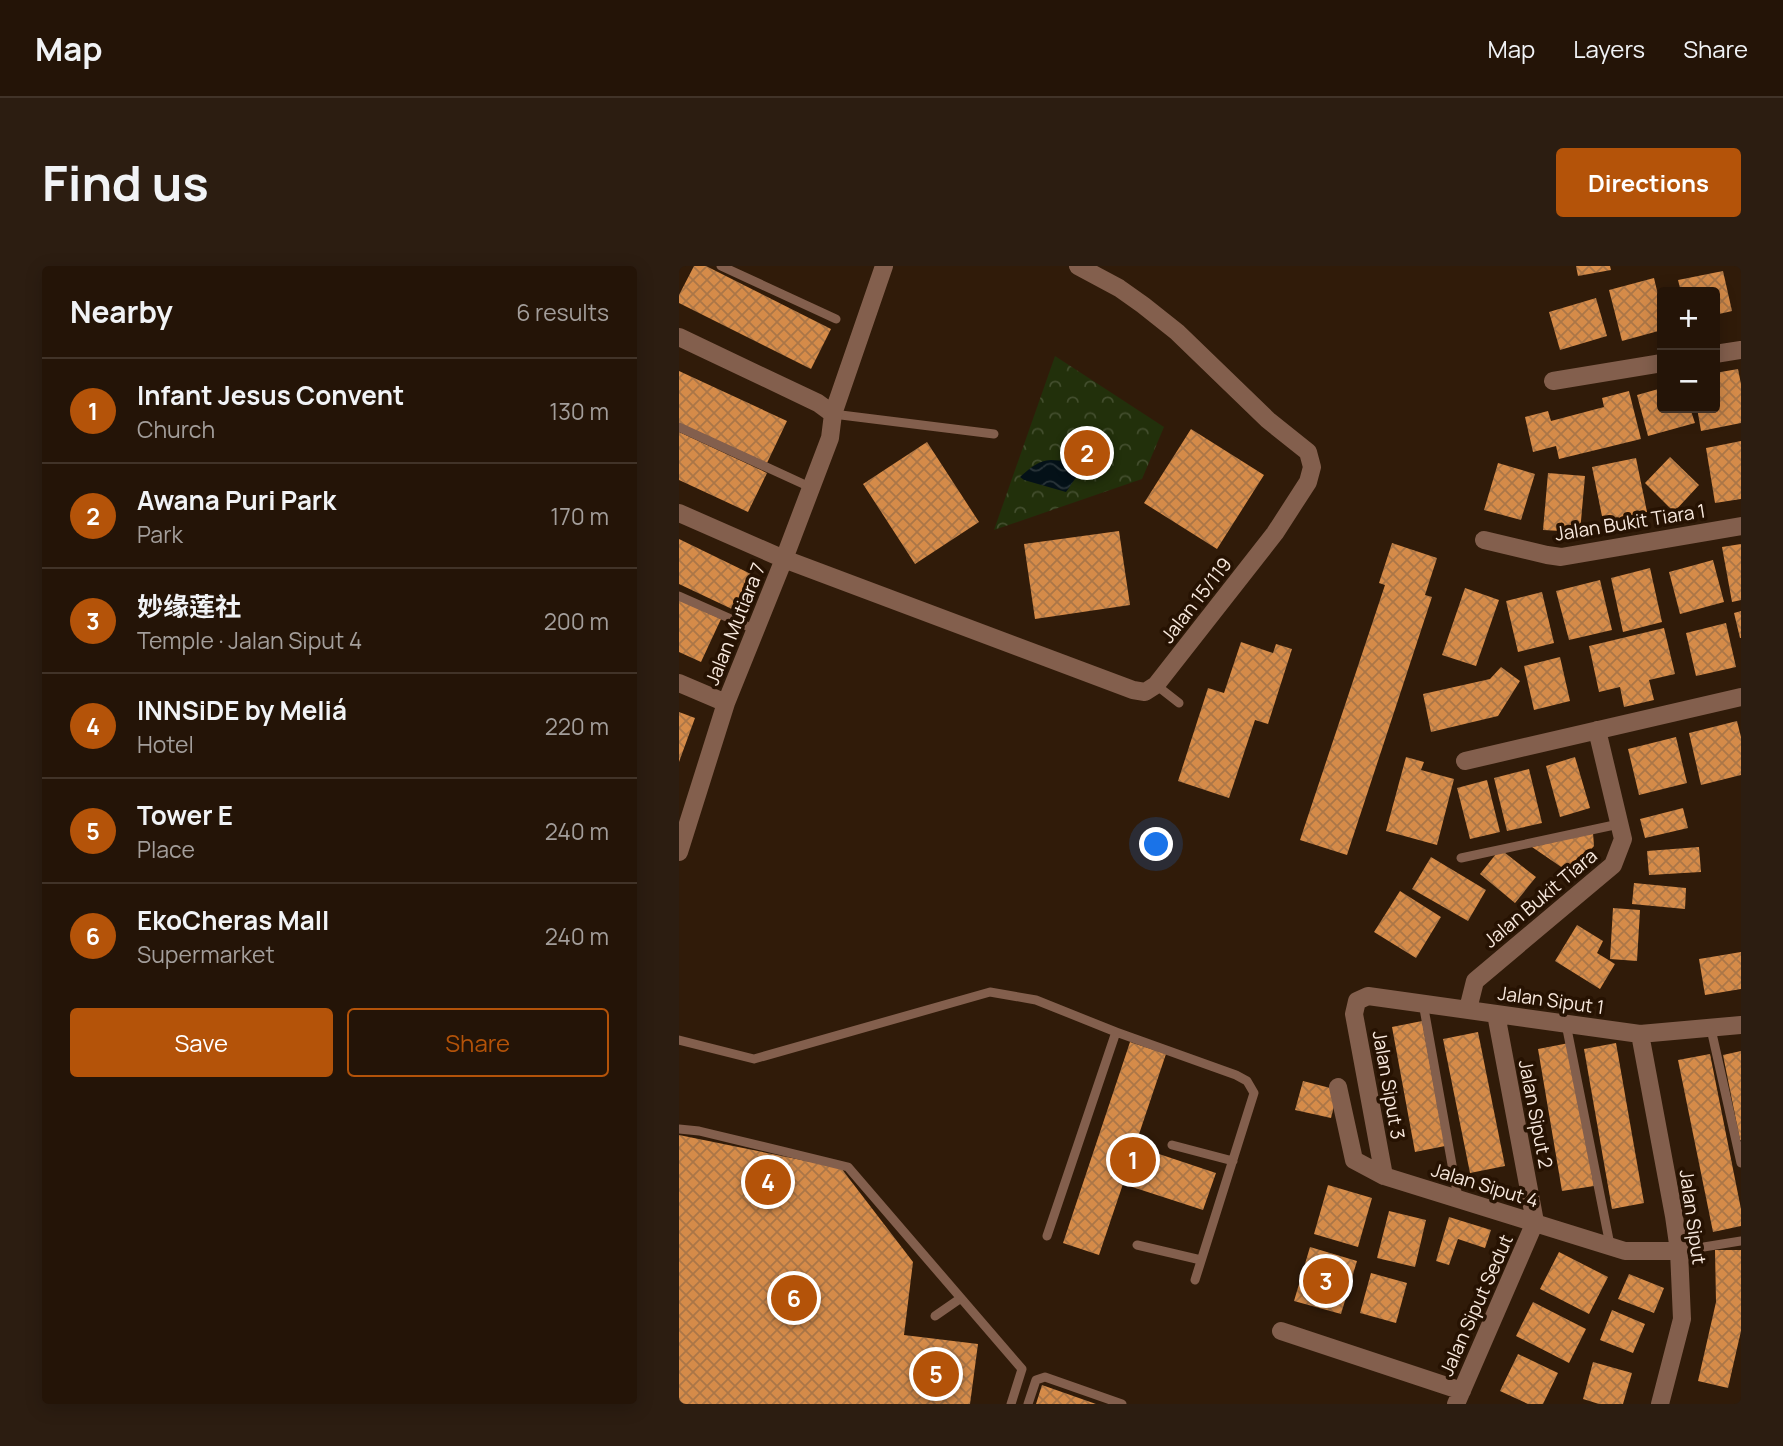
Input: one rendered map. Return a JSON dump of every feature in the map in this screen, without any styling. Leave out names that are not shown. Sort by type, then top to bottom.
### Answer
[{"type":"street","points":[[679,337],[818,403],[833,414],[884,266]]},
{"type":"street","name":"Jalan 15/119","points":[[1078,266],[1119,288],[1177,332],[1268,420],[1308,452],[1312,467],[1308,482],[1275,533],[1156,685]]},
{"type":"street","points":[[1720,353],[1741,350]]},
{"type":"street","points":[[1553,381],[1657,364]]},
{"type":"street","name":"Jalan Mutiara 7","points":[[679,852],[726,703],[830,438],[833,414]]},
{"type":"street","points":[[679,513],[784,559],[1133,690],[1145,692],[1156,685]]},
{"type":"street","name":"Jalan Bukit Tiara 1","points":[[1484,540],[1561,557],[1741,526]]},
{"type":"street","points":[[679,683],[726,703]]},
{"type":"street","points":[[1465,761],[1741,697]]},
{"type":"street","name":"Jalan Bukit Tiara","points":[[1468,1009],[1475,981],[1613,865],[1623,839],[1597,730]]},
{"type":"street","name":"Jalan Siput 1","points":[[1357,1001],[1368,996],[1640,1034],[1741,1025]]},
{"type":"street","name":"Jalan Siput 3","points":[[1357,1001],[1354,1014],[1384,1176]]},
{"type":"street","name":"Jalan Siput 2","points":[[1496,1014],[1535,1222]]},
{"type":"street","name":"Jalan Siput","points":[[1640,1034],[1679,1251],[1682,1319],[1660,1404]]},
{"type":"street","name":"Jalan Siput 4","points":[[1338,1087],[1354,1160],[1384,1176],[1625,1251],[1679,1251]]},
{"type":"street","name":"Jalan Siput Sedut","points":[[1459,1398],[1535,1222]]},
{"type":"street","points":[[1281,1331],[1459,1398]]},
{"type":"lane","points":[[721,266],[836,319]]},
{"type":"lane","points":[[833,414],[994,434]]},
{"type":"lane","points":[[679,428],[812,488]]},
{"type":"lane","points":[[679,596],[756,630]]},
{"type":"lane","points":[[1156,685],[1179,703]]},
{"type":"lane","points":[[1461,858],[1619,824]]},
{"type":"lane","points":[[679,1040],[754,1059],[990,992],[1036,1000],[1236,1075],[1247,1082],[1254,1093],[1195,1280]]},
{"type":"lane","points":[[1423,1003],[1458,1199]]},
{"type":"lane","points":[[1566,1024],[1611,1247]]},
{"type":"lane","points":[[1711,1029],[1741,1163]]},
{"type":"lane","points":[[1047,1236],[1116,1032]]},
{"type":"lane","points":[[679,1129],[699,1131],[848,1167],[1022,1369],[1011,1404]]},
{"type":"lane","points":[[1171,1145],[1233,1161]]},
{"type":"lane","points":[[1679,1251],[1741,1241]]},
{"type":"lane","points":[[1137,1245],[1201,1260]]},
{"type":"lane","points":[[936,1316],[961,1298]]},
{"type":"lane","points":[[1028,1404],[1036,1381],[1045,1377],[1122,1404]]},
{"type":"green space","points":[[1055,356],[1164,427],[1142,479],[994,530]]},
{"type":"water","points":[[1084,449],[1092,457],[1108,464],[1107,469],[1104,472],[1094,468],[1083,472],[1066,492],[1020,477],[1042,462],[1075,460]]},
{"type":"building","points":[[694,266],[706,266],[831,329],[811,369],[679,303],[679,295]]},
{"type":"building","points":[[1576,266],[1610,266],[1611,270],[1578,276]]},
{"type":"building","points":[[1723,271],[1732,311],[1720,314],[1720,287],[1680,287],[1678,280]]},
{"type":"building","points":[[1654,278],[1657,291],[1657,331],[1622,341],[1609,290]]},
{"type":"building","points":[[1596,298],[1607,336],[1560,350],[1549,312]]},
{"type":"building","points":[[1738,369],[1741,384],[1741,423],[1701,431],[1698,413],[1720,413],[1720,372]]},
{"type":"building","points":[[679,371],[787,421],[767,463],[679,423]]},
{"type":"building","points":[[1657,389],[1657,413],[1692,413],[1695,423],[1648,436],[1637,395]]},
{"type":"building","points":[[1629,391],[1641,439],[1559,459],[1556,446],[1533,452],[1525,417],[1548,411],[1551,421],[1604,407],[1602,398]]},
{"type":"building","points":[[1191,429],[1264,475],[1217,549],[1144,503]]},
{"type":"building","points":[[679,432],[767,473],[748,512],[679,480]]},
{"type":"building","points":[[1741,441],[1741,499],[1715,503],[1706,448]]},
{"type":"building","points":[[927,442],[979,522],[915,564],[863,484]]},
{"type":"building","points":[[1670,457],[1699,485],[1674,512],[1645,483]]},
{"type":"building","points":[[1636,458],[1647,512],[1603,521],[1592,467]]},
{"type":"building","points":[[1498,463],[1535,474],[1521,520],[1484,510]]},
{"type":"building","points":[[1548,473],[1585,476],[1580,532],[1543,530]]},
{"type":"building","points":[[1119,531],[1130,605],[1035,619],[1024,544]]},
{"type":"building","points":[[679,539],[751,574],[734,610],[679,584]]},
{"type":"building","points":[[1392,543],[1437,558],[1425,595],[1432,597],[1347,855],[1300,840],[1385,585],[1379,583]]},
{"type":"building","points":[[1741,544],[1741,600],[1732,602],[1722,547]]},
{"type":"building","points":[[1713,560],[1724,602],[1680,614],[1669,572]]},
{"type":"building","points":[[1650,568],[1662,622],[1623,632],[1611,578]]},
{"type":"building","points":[[1600,580],[1612,630],[1569,640],[1556,591]]},
{"type":"building","points":[[1465,588],[1499,600],[1476,666],[1442,655]]},
{"type":"building","points":[[1542,592],[1554,643],[1518,652],[1506,601]]},
{"type":"building","points":[[679,600],[721,619],[701,662],[679,652]]},
{"type":"building","points":[[1741,611],[1741,638],[1740,638],[1734,613]]},
{"type":"building","points":[[1726,623],[1736,667],[1696,676],[1686,633]]},
{"type":"building","points":[[1664,628],[1675,674],[1649,680],[1654,700],[1624,707],[1620,687],[1599,692],[1589,646]]},
{"type":"building","points":[[1241,642],[1273,653],[1276,644],[1292,649],[1268,724],[1255,720],[1229,798],[1178,781],[1208,688],[1224,693]]},
{"type":"building","points":[[1560,657],[1570,701],[1534,710],[1524,666]]},
{"type":"building","points":[[1501,667],[1520,681],[1498,716],[1431,732],[1423,694],[1490,679]]},
{"type":"building","points":[[679,712],[695,718],[679,762]]},
{"type":"building","points":[[1737,721],[1741,737],[1741,775],[1701,785],[1689,733]]},
{"type":"building","points":[[1676,737],[1687,783],[1639,795],[1628,749]]},
{"type":"building","points":[[1406,757],[1424,762],[1421,770],[1454,779],[1437,845],[1386,831]]},
{"type":"building","points":[[1575,757],[1590,808],[1560,817],[1546,766]]},
{"type":"building","points":[[1529,769],[1542,823],[1507,831],[1494,778]]},
{"type":"building","points":[[1487,780],[1500,832],[1470,839],[1457,788]]},
{"type":"building","points":[[1683,808],[1688,828],[1645,838],[1640,819]]},
{"type":"building","points":[[1593,833],[1594,846],[1570,873],[1532,847]]},
{"type":"building","points":[[1699,847],[1701,872],[1649,875],[1647,851]]},
{"type":"building","points":[[1500,849],[1536,877],[1515,903],[1480,874]]},
{"type":"building","points":[[1431,857],[1486,890],[1468,921],[1412,889]]},
{"type":"building","points":[[1634,883],[1686,888],[1685,909],[1632,904]]},
{"type":"building","points":[[1400,891],[1441,917],[1416,958],[1374,932]]},
{"type":"building","points":[[1613,908],[1640,910],[1637,961],[1610,959]]},
{"type":"building","points":[[1577,925],[1603,941],[1597,953],[1615,964],[1600,989],[1555,961]]},
{"type":"building","points":[[1741,952],[1741,989],[1705,995],[1699,959]]},
{"type":"building","points":[[1422,1021],[1445,1146],[1415,1152],[1392,1027]]},
{"type":"building","points":[[1478,1032],[1505,1166],[1470,1173],[1443,1039]]},
{"type":"building","points":[[1130,1042],[1166,1054],[1135,1146],[1216,1173],[1203,1210],[1123,1184],[1099,1255],[1063,1243]]},
{"type":"building","points":[[1569,1043],[1594,1186],[1562,1191],[1538,1049]]},
{"type":"building","points":[[1616,1043],[1644,1203],[1612,1209],[1584,1049]]},
{"type":"building","points":[[1741,1051],[1741,1140],[1740,1140],[1723,1055]]},
{"type":"building","points":[[1710,1054],[1741,1209],[1741,1226],[1713,1232],[1678,1060]]},
{"type":"building","points":[[1303,1081],[1338,1090],[1331,1118],[1295,1110]]},
{"type":"building","points":[[679,1135],[841,1168],[913,1262],[904,1335],[978,1344],[970,1404],[679,1404]]},
{"type":"building","points":[[1328,1185],[1372,1198],[1358,1247],[1314,1234]]},
{"type":"building","points":[[1389,1211],[1426,1220],[1415,1267],[1377,1258]]},
{"type":"building","points":[[1449,1217],[1491,1230],[1485,1248],[1458,1239],[1449,1265],[1436,1261]]},
{"type":"building","points":[[1310,1247],[1357,1261],[1341,1314],[1294,1301]]},
{"type":"building","points":[[1715,1250],[1741,1250],[1741,1331],[1728,1388],[1698,1381],[1716,1302]]},
{"type":"building","points":[[1559,1252],[1608,1277],[1589,1314],[1540,1289]]},
{"type":"building","points":[[1371,1273],[1407,1283],[1396,1323],[1360,1313]]},
{"type":"building","points":[[1629,1274],[1664,1288],[1654,1313],[1618,1299]]},
{"type":"building","points":[[1533,1302],[1586,1329],[1569,1363],[1516,1336]]},
{"type":"building","points":[[1612,1310],[1645,1324],[1633,1353],[1600,1340]]},
{"type":"building","points":[[1518,1354],[1558,1373],[1543,1404],[1528,1404],[1500,1391]]},
{"type":"building","points":[[1593,1362],[1632,1373],[1623,1404],[1599,1404],[1583,1399]]},
{"type":"building","points":[[1042,1385],[1096,1404],[1036,1404]]},
{"type":"place","name":"Awana Puri Park","points":[[1087,453]]},
{"type":"place","name":"Infant Jesus Convent","points":[[1133,1160]]},
{"type":"place","name":"INNSiDE by Meliá","points":[[768,1182]]},
{"type":"place","name":"妙缘莲社","points":[[1326,1281]]},
{"type":"place","name":"EkoCheras Mall","points":[[794,1298]]},
{"type":"place","name":"Tower E","points":[[936,1374]]}]
